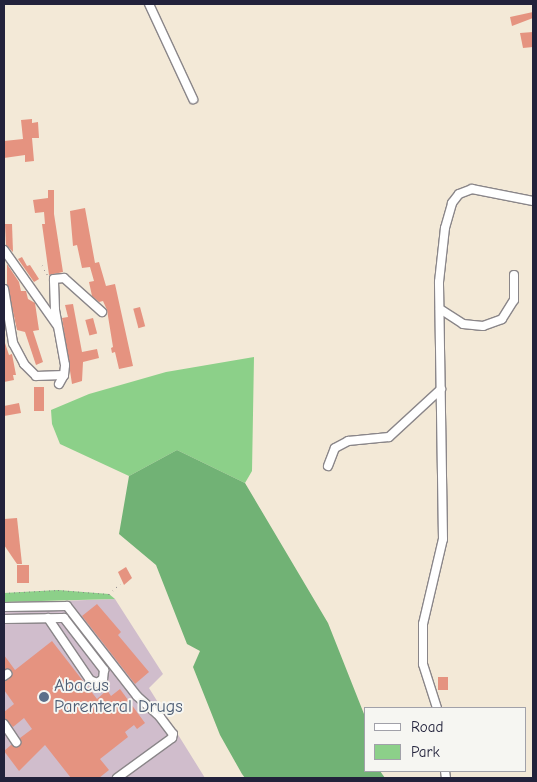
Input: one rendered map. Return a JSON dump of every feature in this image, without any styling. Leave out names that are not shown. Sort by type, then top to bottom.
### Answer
[{"type":"street","points":[[149,4],[193,99]]},
{"type":"street","points":[[437,707],[423,664],[423,624],[442,539],[440,309],[445,228],[452,203],[459,194],[472,189],[533,201]]},
{"type":"street","points":[[4,250],[58,326]]},
{"type":"street","points":[[440,309],[463,324],[483,326],[502,319],[514,300],[514,275]]},
{"type":"street","points":[[59,384],[64,375],[66,365],[58,326],[54,279],[64,278],[102,312]]},
{"type":"street","points":[[4,289],[13,343],[24,364],[36,376],[64,375]]},
{"type":"street","points":[[328,466],[335,448],[348,441],[388,437],[441,389]]},
{"type":"street","points":[[4,608],[67,606],[137,696],[173,734],[172,738],[117,778]]},
{"type":"street","points":[[4,619],[48,618],[64,618],[104,670],[104,679],[97,683],[90,680],[48,618]]},
{"type":"street","points":[[4,724],[16,742]]},
{"type":"path","points":[[4,593],[58,590],[109,594],[120,584]]},
{"type":"shaded area","points":[[115,599],[163,674],[149,688],[205,778],[4,778],[4,603]]},
{"type":"green space","points":[[254,357],[252,471],[245,483],[177,450],[129,476],[60,444],[52,424],[51,410],[89,394],[166,372]]},
{"type":"green space","points":[[177,450],[245,483],[328,623],[364,714],[364,772],[381,772],[385,778],[245,778],[220,735],[193,667],[200,651],[187,644],[156,565],[119,534],[129,476]]},
{"type":"green space","points":[[58,590],[109,594],[115,599],[4,602],[4,593]]},
{"type":"building","points":[[533,12],[533,18],[512,26],[510,17]]},
{"type":"building","points":[[533,32],[533,47],[523,48],[520,33]]},
{"type":"building","points":[[32,119],[32,123],[38,122],[39,138],[32,138],[34,161],[25,162],[25,155],[4,158],[4,141],[23,139],[21,120]]},
{"type":"building","points":[[48,190],[54,190],[54,214],[63,272],[49,275],[42,224],[45,224],[44,212],[35,213],[33,200],[48,198]]},
{"type":"building","points":[[85,208],[95,263],[99,262],[106,286],[115,284],[133,366],[119,369],[115,352],[112,353],[111,348],[113,347],[107,310],[103,301],[99,302],[92,296],[89,282],[94,281],[90,267],[82,268],[77,245],[73,246],[70,211]]},
{"type":"building","points":[[5,224],[12,224],[13,252],[6,245]]},
{"type":"building","points":[[22,257],[27,266],[30,265],[39,279],[34,282],[18,259]]},
{"type":"building","points":[[7,264],[19,282],[21,291],[26,291],[28,299],[35,303],[39,330],[33,331],[43,362],[36,365],[25,332],[17,330],[7,284]]},
{"type":"building","points":[[73,304],[82,352],[97,349],[99,358],[83,362],[82,381],[72,384],[62,318],[68,317],[65,305]]},
{"type":"building","points":[[140,307],[145,326],[138,328],[133,309]]},
{"type":"building","points":[[93,318],[97,333],[89,336],[85,320]]},
{"type":"building","points":[[4,340],[9,355],[12,354],[16,375],[13,375],[14,380],[4,382]]},
{"type":"building","points":[[34,387],[44,387],[44,411],[34,411]]},
{"type":"building","points":[[19,403],[21,413],[4,416],[4,406]]},
{"type":"building","points":[[17,518],[22,564],[17,564],[4,545],[4,519]]},
{"type":"building","points":[[17,565],[29,565],[29,583],[17,583]]},
{"type":"building","points":[[126,567],[132,578],[124,585],[118,572]]},
{"type":"building","points":[[97,604],[121,632],[118,635],[149,672],[135,684],[82,616]]},
{"type":"building","points":[[52,641],[97,699],[107,690],[111,696],[120,689],[145,723],[137,729],[134,725],[125,732],[128,737],[100,759],[109,770],[99,778],[71,778],[45,745],[19,771],[4,751],[11,745],[19,746],[20,738],[32,729],[24,718],[13,727],[4,718],[4,712],[14,704],[4,690],[4,682],[13,674],[10,669],[4,669],[4,655],[15,670]]},
{"type":"building","points":[[438,677],[448,677],[448,690],[438,690]]},
{"type":"place","name":"Abacus Parenteral Drugs","points":[[44,697]]}]
